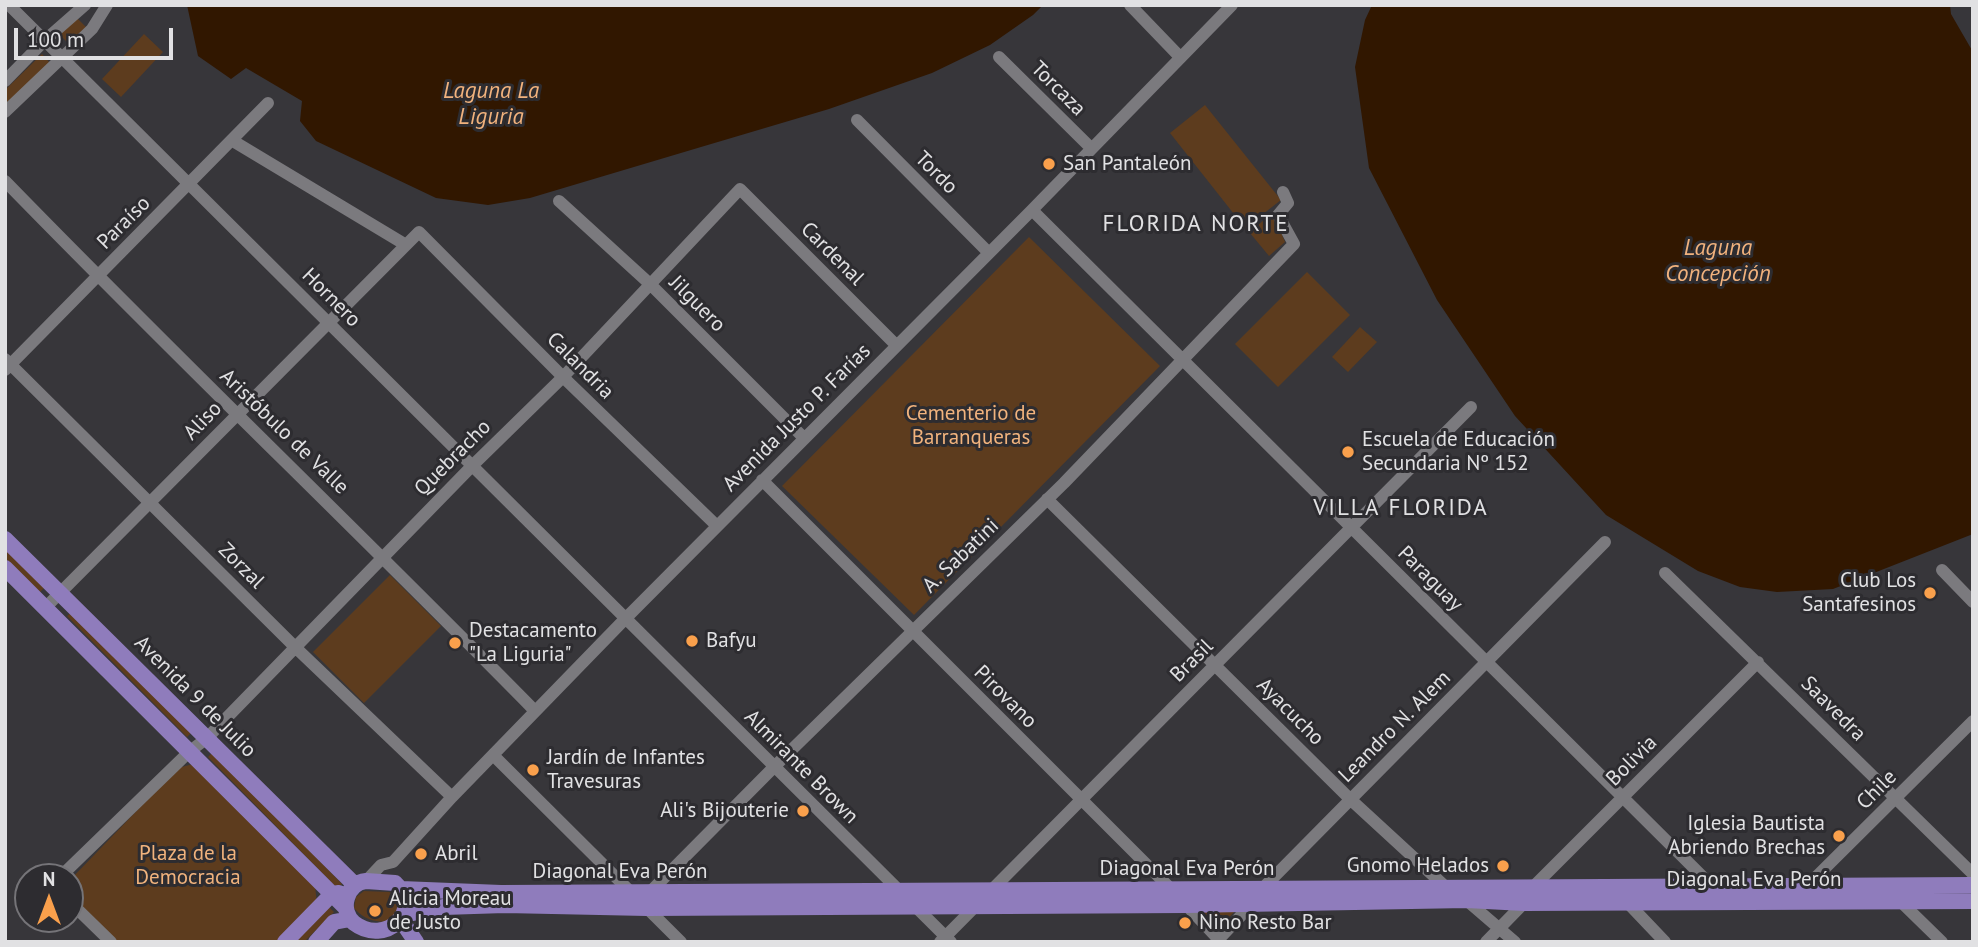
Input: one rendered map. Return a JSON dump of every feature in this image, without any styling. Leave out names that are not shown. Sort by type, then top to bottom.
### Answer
[{"type":"main road","name":"Avenida 9 de Julio","points":[[5,538],[357,886]]},
{"type":"main road","name":"Avenida 9 de Julio","points":[[5,568],[332,894],[348,914]]},
{"type":"main road","name":"Diagonal Eva Perón","points":[[402,917],[443,907],[901,892],[1973,885]]},
{"type":"main road","points":[[316,942],[334,922],[348,914],[357,886]]},
{"type":"main road","points":[[285,942],[332,894],[357,886],[398,886],[405,900],[402,917],[386,931],[376,933],[373,937],[348,914]]},
{"type":"main road","name":"Diagonal Eva Perón","points":[[398,886],[500,893],[629,893],[649,900],[913,905],[1186,905],[1468,900],[1524,903],[1973,901]]},
{"type":"main road","points":[[402,917],[416,942]]},
{"type":"street","name":"Hornero","points":[[9,5],[625,619]]},
{"type":"street","points":[[5,81],[44,41],[85,5]]},
{"type":"street","points":[[5,112],[92,29],[107,5]]},
{"type":"street","points":[[1130,5],[1180,57]]},
{"type":"street","name":"Avenida Justo P. Farías","points":[[357,886],[381,865],[393,862],[452,797],[625,619],[1232,5]]},
{"type":"street","name":"Torcaza","points":[[999,57],[1091,148]]},
{"type":"street","name":"Paraíso","points":[[7,364],[233,141],[268,103]]},
{"type":"street","name":"Tordo","points":[[857,120],[988,252]]},
{"type":"street","points":[[233,141],[406,245]]},
{"type":"street","name":"Aristóbulo de Valle","points":[[5,181],[383,556],[535,711]]},
{"type":"street","name":"Quebracho","points":[[74,863],[190,751],[206,739],[383,556],[563,377],[740,189]]},
{"type":"street","name":"Cardenal","points":[[740,189],[895,345]]},
{"type":"street","name":"A. Sabatini","points":[[649,900],[774,767],[1047,499],[1294,244],[1278,215],[1288,204],[1283,192]]},
{"type":"street","name":"Jilguero","points":[[559,201],[650,285],[804,438]]},
{"type":"street","name":"Paraguay","points":[[1032,210],[1712,886]]},
{"type":"street","name":"Aliso","points":[[45,608],[419,232]]},
{"type":"street","name":"Calandria","points":[[419,232],[717,526]]},
{"type":"street","name":"Zorzal","points":[[7,364],[452,797]]},
{"type":"street","name":"Brasil","points":[[945,940],[977,904],[1471,407]]},
{"type":"street","name":"Pirovano","points":[[762,480],[1172,890],[1218,941]]},
{"type":"street","name":"Ayacucho","points":[[1047,499],[1350,799],[1446,888],[1468,900],[1515,942]]},
{"type":"street","name":"Leandro N. Alem","points":[[1218,941],[1262,889],[1605,542]]},
{"type":"street","points":[[1942,570],[1973,602]]},
{"type":"street","name":"Saavedra","points":[[1665,573],[1973,874]]},
{"type":"street","name":"Almirante Brown","points":[[625,619],[901,892],[945,940]]},
{"type":"street","name":"Bolivia","points":[[1532,888],[1758,662]]},
{"type":"street","name":"Chile","points":[[1807,886],[1973,720]]},
{"type":"street","points":[[493,755],[629,893]]},
{"type":"street","points":[[393,862],[398,886]]},
{"type":"street","points":[[649,900],[681,942]]},
{"type":"street","points":[[1626,901],[1665,942]]},
{"type":"street","points":[[1900,901],[1942,942]]},
{"type":"street","points":[[1486,942],[1524,903]]},
{"type":"street","points":[[84,916],[111,942]]},
{"type":"green space","points":[[76,17],[87,28],[70,45],[59,34]]},
{"type":"green space","points":[[144,34],[163,52],[121,97],[102,79]]},
{"type":"green space","points":[[42,54],[50,63],[5,106],[5,90]]},
{"type":"green space","points":[[1205,105],[1281,200],[1245,228],[1170,133]]},
{"type":"green space","points":[[1272,212],[1285,242],[1269,256],[1250,233]]},
{"type":"green space","name":"Cementerio de Barranqueras","points":[[1029,237],[1160,366],[914,615],[782,486]]},
{"type":"green space","points":[[1307,272],[1350,315],[1278,387],[1235,344]]},
{"type":"green space","points":[[1360,327],[1377,342],[1348,372],[1332,357]]},
{"type":"green space","points":[[5,548],[45,587],[40,592],[5,558]]},
{"type":"green space","points":[[390,575],[441,626],[364,703],[313,652]]},
{"type":"green space","points":[[72,612],[192,732],[187,737],[67,616]]},
{"type":"green space","points":[[213,752],[342,884],[337,888],[208,757]]},
{"type":"green space","name":"Plaza de la Democracia","points":[[193,764],[315,886],[317,904],[278,942],[117,942],[84,910],[84,865],[178,768]]},
{"type":"green space","points":[[364,891],[389,892],[396,895],[400,909],[388,922],[365,917],[354,908],[356,897]]},
{"type":"green space","points":[[329,907],[334,912],[304,942],[293,942]]},
{"type":"green space","points":[[1237,909],[1220,927],[1202,911]]},
{"type":"water","name":"Laguna La Liguria","points":[[187,5],[1043,5],[990,45],[932,73],[829,109],[530,198],[488,205],[436,198],[316,141],[300,121],[302,101],[246,68],[231,79],[198,56]]},
{"type":"water","name":"Laguna Concepción","points":[[1372,5],[1950,5],[1951,14],[1973,52],[1973,534],[1833,589],[1777,592],[1740,587],[1698,571],[1606,515],[1515,416],[1437,300],[1369,168],[1355,67],[1365,20]]},
{"type":"place","name":"San Pantaleón","points":[[1049,164]]},
{"type":"place","name":"Escuela de Educación Secundaria Nº 152","points":[[1348,452]]},
{"type":"place","name":"Club Los Santafesinos","points":[[1930,593]]},
{"type":"place","name":"Bafyu","points":[[692,641]]},
{"type":"place","name":"Destacamento \"La Liguria\"","points":[[455,643]]},
{"type":"place","name":"Jardín de Infantes Travesuras","points":[[533,770]]},
{"type":"place","name":"Ali's Bijouterie","points":[[803,811]]},
{"type":"place","name":"Iglesia Bautista Abriendo Brechas","points":[[1839,836]]},
{"type":"place","name":"Abril","points":[[421,854]]},
{"type":"place","name":"Gnomo Helados","points":[[1503,866]]},
{"type":"place","name":"Alicia Moreau de Justo","points":[[375,911]]},
{"type":"place","name":"Nino Resto Bar","points":[[1185,923]]},
{"type":"district","name":"FLORIDA NORTE","points":[[1196,224]]},
{"type":"district","name":"VILLA FLORIDA","points":[[1401,508]]}]
